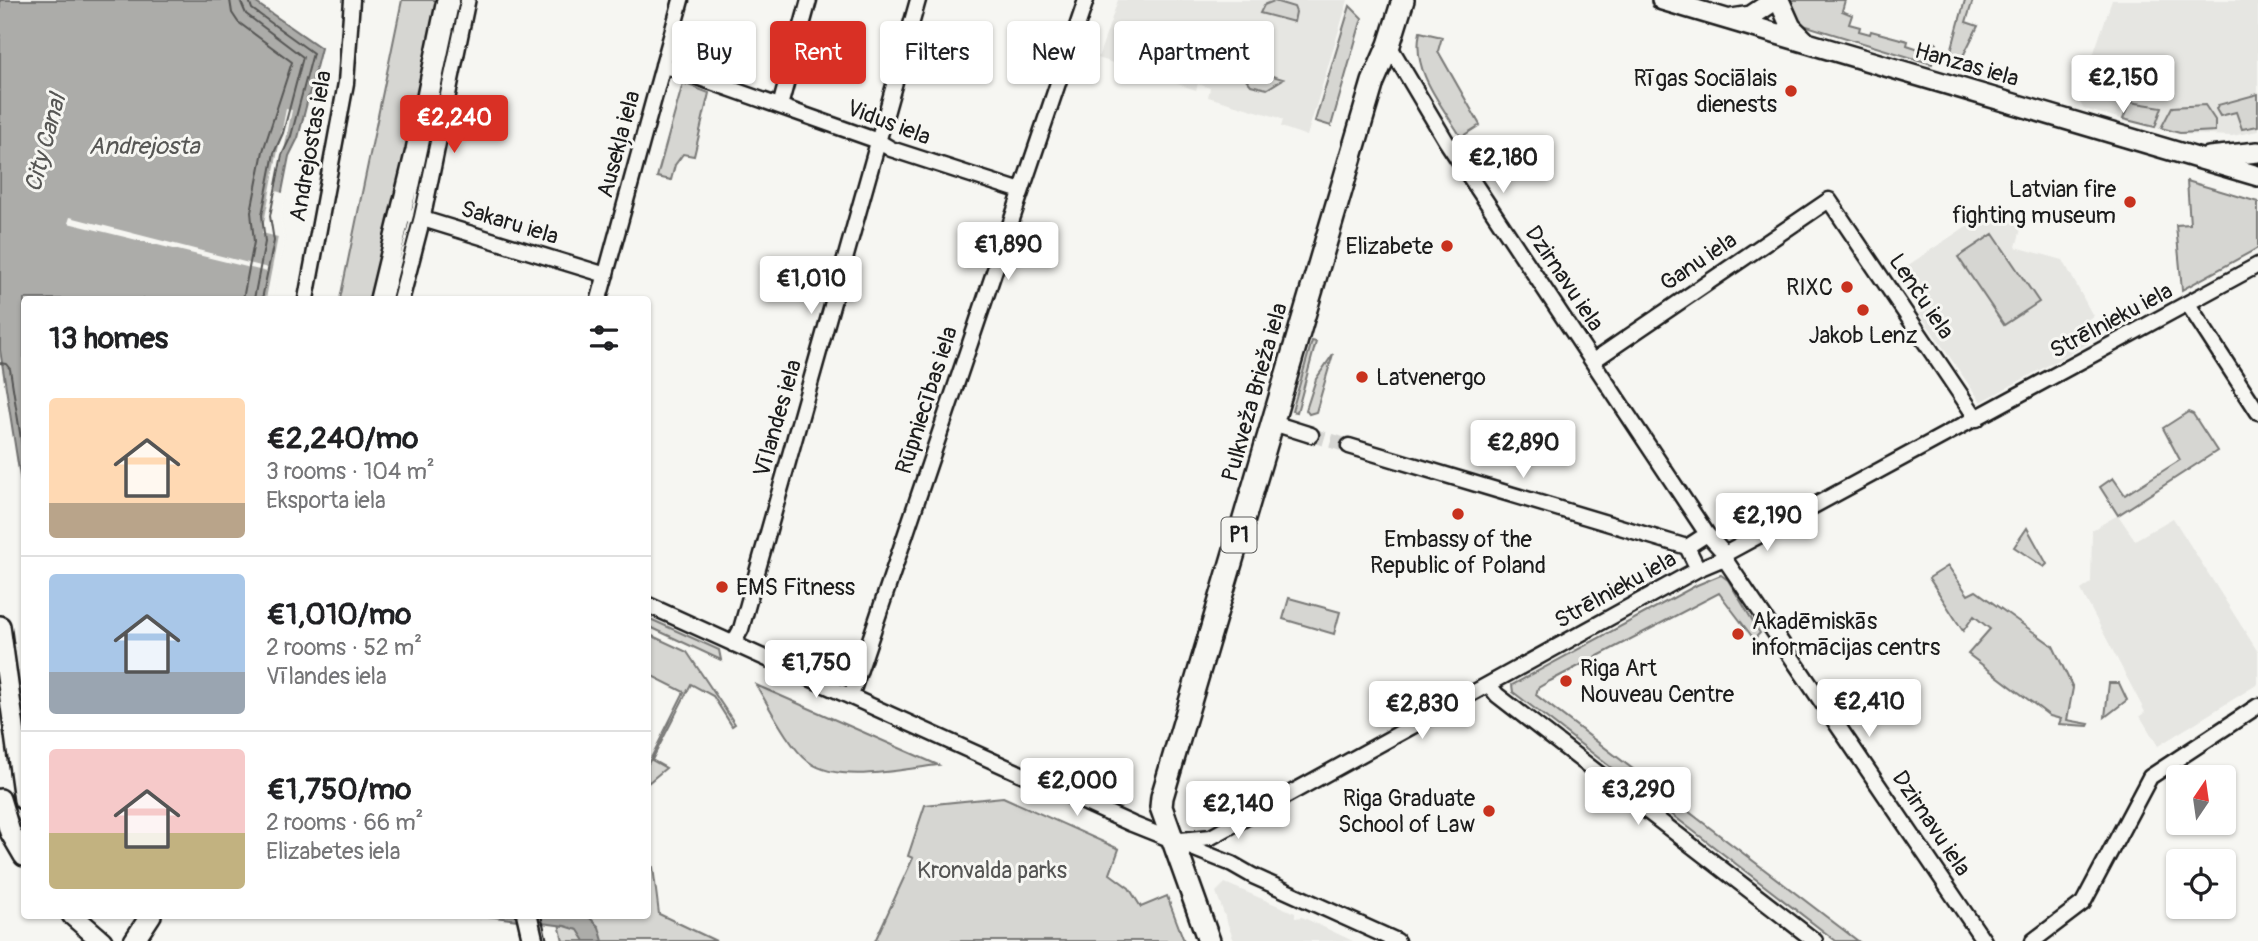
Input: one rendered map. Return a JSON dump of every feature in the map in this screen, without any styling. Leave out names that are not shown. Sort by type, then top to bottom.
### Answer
[{"type":"main road","points":[[399,296],[447,0]]},
{"type":"main road","points":[[381,296],[411,215],[466,0]]},
{"type":"main road","name":"Pulkveža Brieža iela","points":[[1173,841],[1161,807],[1162,797],[1373,82],[1389,45],[1403,0]]},
{"type":"main road","name":"Hanzas iela","points":[[1662,0],[2258,176]]},
{"type":"main road","points":[[1728,19],[1751,16],[1777,0],[1791,27],[1806,42]]},
{"type":"main road","points":[[2194,156],[2258,152]]},
{"type":"main road","points":[[0,626],[21,778]]},
{"type":"main road","points":[[0,799],[10,832],[21,851]]},
{"type":"main road","name":"P1","points":[[1173,841],[1209,941]]},
{"type":"main road","points":[[77,919],[102,941]]},
{"type":"main road","points":[[134,941],[148,919]]},
{"type":"street","name":"Andrejostas iela","points":[[307,296],[346,83],[352,0]]},
{"type":"street","name":"Ausekļa iela","points":[[600,296],[681,0]]},
{"type":"street","points":[[780,106],[808,0]]},
{"type":"street","name":"Vīlandes iela","points":[[733,644],[741,629],[918,0]]},
{"type":"street","name":"Rūpniecības iela","points":[[851,696],[1086,0]]},
{"type":"street","name":"Dzirnavu iela","points":[[1389,45],[1446,141],[1707,534],[1725,556],[1984,941]]},
{"type":"street","name":"Vidus iela","points":[[663,65],[878,141],[891,149],[1021,191]]},
{"type":"street","name":"Ganu iela","points":[[1593,361],[1829,200]]},
{"type":"street","name":"Lenču iela","points":[[1829,200],[1977,419]]},
{"type":"street","name":"Sakaru iela","points":[[411,215],[606,275]]},
{"type":"street","name":"Strēlnieku iela","points":[[1173,841],[1203,840],[1211,837],[2258,265]]},
{"type":"street","points":[[2188,304],[2258,412]]},
{"type":"street","points":[[1273,423],[1311,435]]},
{"type":"street","points":[[1349,446],[1687,547],[1698,569]]},
{"type":"street","points":[[1687,547],[1707,534]]},
{"type":"street","points":[[651,607],[1173,841],[1232,864],[1397,941]]},
{"type":"street","points":[[1489,685],[1517,711],[1815,941]]},
{"type":"street","points":[[2033,941],[2083,903],[2150,777],[2258,706]]},
{"type":"shaded area","points":[[1118,0],[1348,0],[1307,136],[1281,127],[1283,120],[1277,117],[1208,97],[1210,88],[1198,84],[1274,84],[1274,21],[1114,21],[1114,63],[1100,59]]},
{"type":"shaded area","points":[[2112,0],[2258,0],[2258,131],[2232,136],[2179,134],[2084,109],[2078,99]]},
{"type":"shaded area","points":[[1178,84],[1198,84],[1196,90]]},
{"type":"shaded area","points":[[1989,211],[2023,222],[2016,247],[2063,260],[2093,316],[2078,326],[2089,343],[1981,402],[1919,313],[1924,309],[1898,272]]},
{"type":"shaded area","points":[[2118,515],[2135,540],[2173,518],[2258,652],[2258,684],[2158,746],[2140,716],[2145,712],[2081,590],[2091,583],[2092,530]]},
{"type":"shaded area","points":[[1225,883],[1295,913],[1295,918],[1302,917],[1353,941],[1234,941],[1216,892]]},
{"type":"green space","points":[[402,0],[440,0],[392,219],[370,296],[341,296]]},
{"type":"green space","points":[[1788,0],[1845,0],[1842,11],[1852,15],[1849,24],[1860,27],[1859,31],[1870,34],[1871,31],[1908,41],[1907,45],[1919,49],[1921,45],[1931,47],[1933,42],[1937,43],[1932,64],[1800,24]]},
{"type":"green space","points":[[1965,0],[1973,0],[1966,22],[1978,26],[1960,62],[1949,59]]},
{"type":"green space","points":[[1274,1],[1294,7],[1294,22],[1260,13],[1264,5]]},
{"type":"green space","points":[[1350,6],[1362,18],[1331,126],[1315,121]]},
{"type":"green space","points":[[1420,32],[1442,37],[1438,51],[1480,125],[1461,137],[1424,74],[1418,46]]},
{"type":"green space","points":[[1274,76],[1283,79],[1267,89],[1251,85],[1274,84]]},
{"type":"green space","points":[[683,84],[709,93],[694,156],[683,154],[675,165],[671,180],[657,177]]},
{"type":"green space","points":[[2258,94],[2258,126],[2242,129],[2236,112],[2220,116],[2216,109],[2218,105]]},
{"type":"green space","points":[[2130,102],[2162,107],[2155,127],[2123,119]]},
{"type":"green space","points":[[2205,105],[2215,120],[2215,131],[2180,133],[2161,128],[2172,107]]},
{"type":"green space","points":[[2187,181],[2258,202],[2258,248],[2182,290],[2176,225],[2190,224]]},
{"type":"green space","points":[[1993,234],[2039,302],[2004,325],[1958,257]]},
{"type":"green space","points":[[1312,341],[1316,342],[1297,412],[1292,411]]},
{"type":"green space","points":[[1333,354],[1316,412],[1309,414],[1306,410],[1316,379]]},
{"type":"green space","points":[[2188,412],[2193,414],[2217,451],[2118,515],[2100,487],[2113,478],[2125,495],[2180,460],[2163,428]]},
{"type":"green space","points":[[2027,528],[2047,564],[2044,567],[2014,547]]},
{"type":"green space","points":[[1948,566],[1968,595],[1976,591],[2053,646],[2073,688],[2067,720],[2089,724],[2088,726],[2059,724],[2061,719],[2050,716],[1968,654],[1990,629],[1974,616],[1963,631],[1929,578]]},
{"type":"green space","points":[[1721,575],[1728,580],[1760,633],[1754,639],[1719,593],[1550,681],[1538,688],[1536,695],[1858,941],[1836,941],[1513,692],[1512,685],[1697,585]]},
{"type":"green space","points":[[1289,598],[1340,612],[1334,634],[1283,619]]},
{"type":"green space","points":[[651,619],[719,650],[721,660],[651,627]]},
{"type":"green space","points":[[651,635],[687,652],[735,724],[732,726],[713,696],[691,684],[652,760],[666,768],[651,780],[651,758],[684,692],[651,676]]},
{"type":"green space","points":[[2109,683],[2119,683],[2127,700],[2105,717]]},
{"type":"green space","points":[[756,685],[938,765],[854,774],[822,769],[809,762],[794,747]]},
{"type":"green space","name":"Kronvalda parks","points":[[1003,797],[1119,849],[1110,874],[1129,888],[1141,907],[1167,896],[1184,941],[875,941],[913,858],[908,856],[925,805]]},
{"type":"green space","points":[[651,867],[659,914],[716,941],[563,941],[558,919],[651,919]]},
{"type":"water","name":"Andrejosta","points":[[0,0],[252,0],[321,48],[298,138],[289,156],[277,217],[282,240],[270,296],[21,296],[21,483],[0,350]]},
{"type":"water","points":[[510,919],[591,919],[599,927],[603,941],[585,941],[578,930]]},
{"type":"pier","points":[[286,109],[292,110],[276,191],[286,194],[281,217],[285,241],[273,296],[267,296],[278,237],[262,233]]},
{"type":"pier","points":[[70,217],[268,268],[267,272],[68,223]]},
{"type":"tunnel","points":[[1311,435],[1349,446]]},
{"type":"tram line","points":[[393,296],[414,216],[460,0]]},
{"type":"tram line","points":[[542,919],[547,941]]},
{"type":"place","name":"Rīgas Sociālais dienests","points":[[1791,91]]},
{"type":"place","name":"Latvian fire fighting museum","points":[[2130,202]]},
{"type":"place","name":"Elizabete","points":[[1447,246]]},
{"type":"place","name":"RIXC","points":[[1847,287]]},
{"type":"place","name":"Jakob Lenz","points":[[1863,310]]},
{"type":"place","name":"Latvenergo","points":[[1362,377]]},
{"type":"place","name":"Embassy of the Republic of Poland","points":[[1458,514]]},
{"type":"place","name":"EMS Fitness","points":[[722,587]]},
{"type":"place","name":"Akadēmiskās informācijas centrs","points":[[1738,634]]},
{"type":"place","name":"Riga Art Nouveau Centre","points":[[1566,681]]},
{"type":"place","name":"Riga Graduate School of Law","points":[[1489,811]]},
{"type":"water label","name":"City Canal","points":[[45,143]]}]
